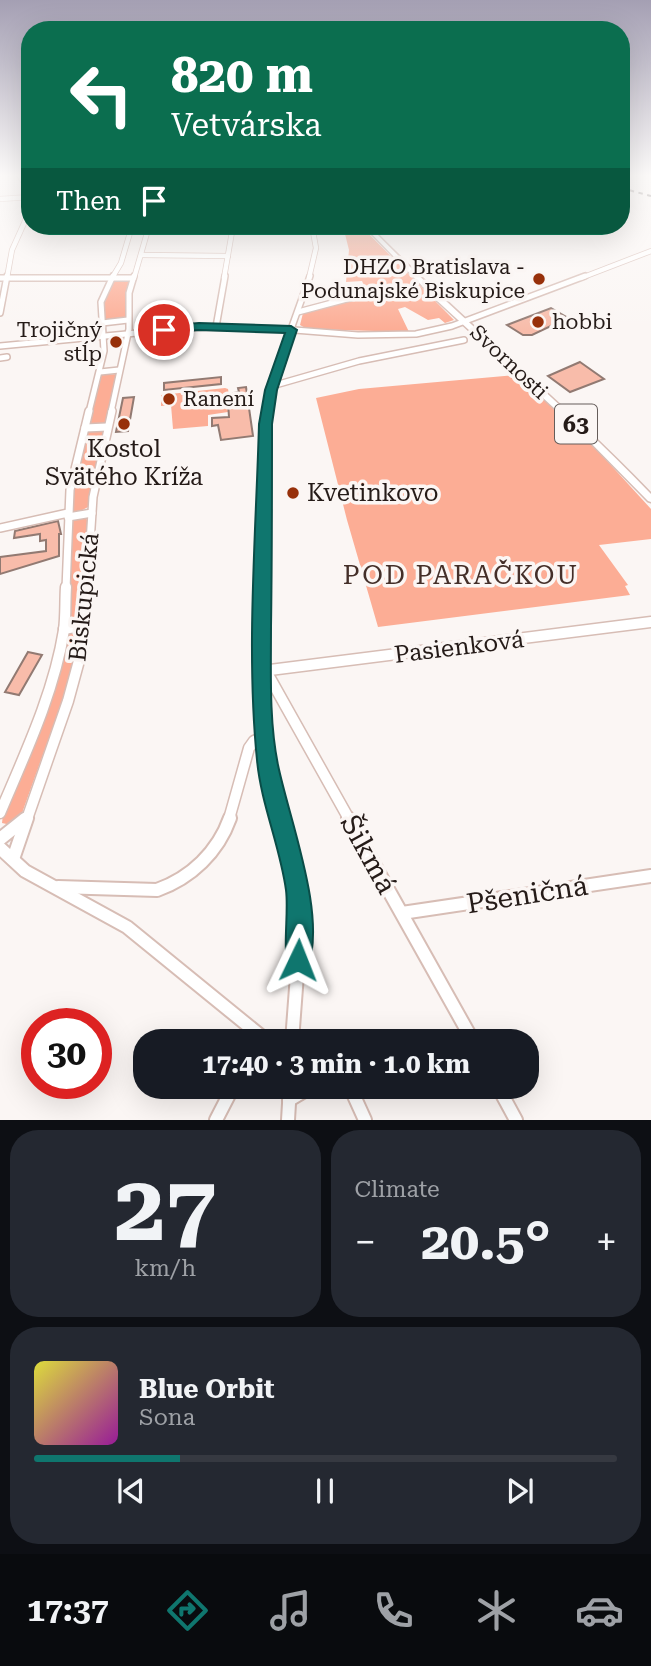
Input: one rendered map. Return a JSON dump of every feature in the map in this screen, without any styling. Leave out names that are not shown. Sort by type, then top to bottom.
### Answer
[{"type":"main road","name":"Svornosti","points":[[375,235],[599,446],[651,499]]},
{"type":"street","points":[[0,313],[3,278],[21,230]]},
{"type":"street","name":"Biskupická","points":[[0,813],[49,690],[64,629],[68,515],[73,470],[100,372],[104,336],[102,298],[121,264],[129,235]]},
{"type":"street","name":"Biskupická","points":[[13,859],[68,701],[83,646],[92,513],[107,427],[128,333],[133,278],[147,235]]},
{"type":"street","points":[[216,327],[232,235]]},
{"type":"street","points":[[293,1029],[300,934],[297,890],[263,737],[266,424],[272,386],[316,256],[313,235]]},
{"type":"street","points":[[127,242],[145,242]]},
{"type":"street","points":[[0,346],[216,327],[348,335],[414,334],[464,321],[651,251]]},
{"type":"street","points":[[141,255],[228,256]]},
{"type":"street","points":[[3,278],[133,278]]},
{"type":"street","points":[[298,312],[392,287]]},
{"type":"street","points":[[102,323],[128,320]]},
{"type":"street","points":[[414,334],[418,349]]},
{"type":"street","points":[[272,386],[359,361],[464,341]]},
{"type":"street","points":[[100,372],[119,370]]},
{"type":"street","points":[[85,428],[107,427]]},
{"type":"street","points":[[0,528],[92,513]]},
{"type":"street","name":"Pasienková","points":[[264,671],[651,622]]},
{"type":"street","points":[[64,629],[85,625]]},
{"type":"street","name":"Šikmá","points":[[264,671],[466,1029]]},
{"type":"street","points":[[55,887],[157,890],[169,886],[204,863],[218,847],[225,833],[248,748],[263,737]]},
{"type":"street","points":[[0,839],[27,816]]},
{"type":"street","points":[[0,848],[25,871],[127,927],[249,1029]]},
{"type":"street","name":"Pšeničná","points":[[402,913],[651,876]]},
{"type":"street","points":[[216,1120],[227,1099]]},
{"type":"street","points":[[288,1120],[289,1099]]},
{"type":"street","points":[[355,1099],[365,1120]]},
{"type":"street","points":[[505,1099],[516,1120]]},
{"type":"shaded area","points":[[345,235],[370,235],[454,320],[445,323],[439,318],[428,320],[405,307],[398,309],[409,332],[307,329],[300,325],[303,313],[391,290],[365,288],[362,281],[346,282],[349,250]]},
{"type":"shaded area","points":[[131,279],[126,318],[105,321],[105,294],[114,280]]},
{"type":"shaded area","points":[[117,374],[105,423],[88,425],[101,375]]},
{"type":"shaded area","points":[[517,375],[588,440],[651,509],[651,539],[599,545],[628,585],[625,586],[630,595],[378,627],[316,398],[359,389]]},
{"type":"shaded area","points":[[228,389],[230,400],[227,401],[228,412],[208,415],[208,426],[173,429],[171,405],[161,406],[161,395]]},
{"type":"shaded area","points":[[87,430],[104,431],[88,507],[77,513],[72,512],[72,491]]},
{"type":"shaded area","points":[[82,517],[88,520],[81,620],[68,623],[70,522]]},
{"type":"shaded area","points":[[75,630],[81,634],[68,685],[21,816],[11,825],[2,823],[67,632]]},
{"type":"building","name":"hobbi","points":[[551,308],[568,318],[532,335],[523,335],[507,325]]},
{"type":"building","points":[[580,362],[604,379],[570,392],[548,376]]},
{"type":"building","points":[[221,377],[221,384],[164,390],[164,383]]},
{"type":"building","points":[[246,387],[253,436],[221,440],[218,425],[212,426],[212,418],[229,417],[228,403],[234,402],[233,393],[239,392],[238,388]]},
{"type":"building","points":[[134,397],[128,431],[116,432],[123,398]]},
{"type":"building","points":[[58,521],[61,534],[59,556],[0,574],[0,557],[46,551],[46,540],[40,541],[40,534],[14,538],[15,531]]},
{"type":"building","points":[[28,652],[42,655],[19,695],[5,692]]},
{"type":"place","name":"DHZO Bratislava - Podunajské Biskupice","points":[[539,279]]},
{"type":"place","name":"hobbi","points":[[538,322]]},
{"type":"place","name":"Trojičný stĺp","points":[[116,342]]},
{"type":"place","name":"Ranení","points":[[169,399]]},
{"type":"place","name":"Kostol Svätého Kríža","points":[[124,424]]},
{"type":"place","name":"Kvetinkovo","points":[[293,493]]},
{"type":"district","name":"POD PARAČKOU","points":[[461,575]]},
{"type":"route","points":[[164,330],[199,327],[291,330],[275,374],[266,424],[262,691],[263,737],[267,763],[297,890],[300,934],[298,960]]}]
